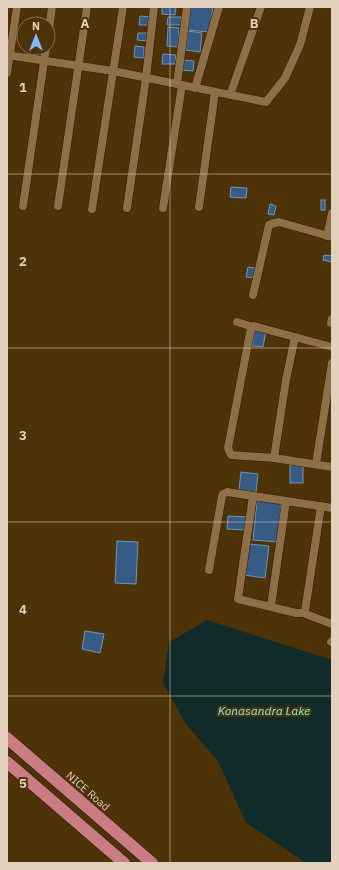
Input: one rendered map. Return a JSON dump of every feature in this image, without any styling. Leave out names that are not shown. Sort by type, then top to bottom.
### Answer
[{"type":"highway","name":"NICE Road","points":[[7,738],[152,863]]},
{"type":"highway","points":[[7,762],[124,863]]},
{"type":"street","points":[[7,73],[8,55],[16,7]]},
{"type":"street","points":[[58,206],[87,7]]},
{"type":"street","points":[[92,209],[123,7]]},
{"type":"street","points":[[127,208],[146,78],[154,7]]},
{"type":"street","points":[[163,208],[180,85],[187,7]]},
{"type":"street","points":[[195,88],[219,7]]},
{"type":"street","points":[[230,95],[261,7]]},
{"type":"street","points":[[8,55],[113,71],[266,102],[285,78],[300,45],[310,7]]},
{"type":"street","points":[[23,206],[45,56]]},
{"type":"street","points":[[199,207],[215,92]]},
{"type":"street","points":[[253,295],[269,226],[279,222],[330,237],[332,213]]},
{"type":"street","points":[[237,322],[332,347]]},
{"type":"street","points":[[253,326],[250,329],[229,452],[231,455],[274,458],[332,467]]},
{"type":"street","points":[[274,458],[286,380],[295,337]]},
{"type":"street","points":[[316,464],[332,363]]},
{"type":"street","points":[[209,570],[223,494],[227,492],[332,508]]},
{"type":"street","points":[[254,496],[238,599],[296,613],[303,613],[332,624]]},
{"type":"street","points":[[271,606],[286,501]]},
{"type":"street","points":[[303,613],[305,611],[321,506]]},
{"type":"water","name":"Konasandra Lake","points":[[207,620],[332,660],[332,863],[306,863],[246,823],[218,761],[186,724],[163,683],[169,642]]},
{"type":"building","points":[[162,7],[176,7],[175,15],[162,14]]},
{"type":"building","points":[[191,7],[213,7],[210,32],[188,30]]},
{"type":"building","points":[[140,16],[150,17],[149,25],[139,25]]},
{"type":"building","points":[[168,17],[181,17],[181,25],[167,25]]},
{"type":"building","points":[[168,27],[179,28],[178,47],[167,46]]},
{"type":"building","points":[[188,31],[202,33],[200,52],[186,50]]},
{"type":"building","points":[[138,33],[147,33],[147,41],[137,40]]},
{"type":"building","points":[[135,46],[144,47],[144,58],[134,57]]},
{"type":"building","points":[[163,54],[176,55],[175,64],[162,64]]},
{"type":"building","points":[[182,60],[194,61],[193,71],[182,70]]},
{"type":"building","points":[[231,187],[247,188],[246,198],[230,197]]},
{"type":"building","points":[[321,200],[325,200],[325,210],[321,210]]},
{"type":"building","points":[[270,204],[276,206],[274,215],[268,214]]},
{"type":"building","points":[[324,255],[332,256],[332,262],[323,260]]},
{"type":"building","points":[[248,267],[255,268],[254,278],[246,277]]},
{"type":"building","points":[[255,330],[266,331],[263,347],[252,346]]},
{"type":"building","points":[[290,465],[303,465],[303,483],[290,483]]},
{"type":"building","points":[[241,472],[258,474],[256,492],[239,490]]},
{"type":"building","points":[[257,501],[281,503],[278,542],[253,540]]},
{"type":"building","points":[[228,516],[247,517],[246,530],[227,529]]},
{"type":"building","points":[[117,541],[138,542],[136,584],[115,583]]},
{"type":"building","points":[[249,544],[269,546],[265,578],[244,575]]},
{"type":"building","points":[[85,631],[104,634],[100,653],[82,649]]}]
